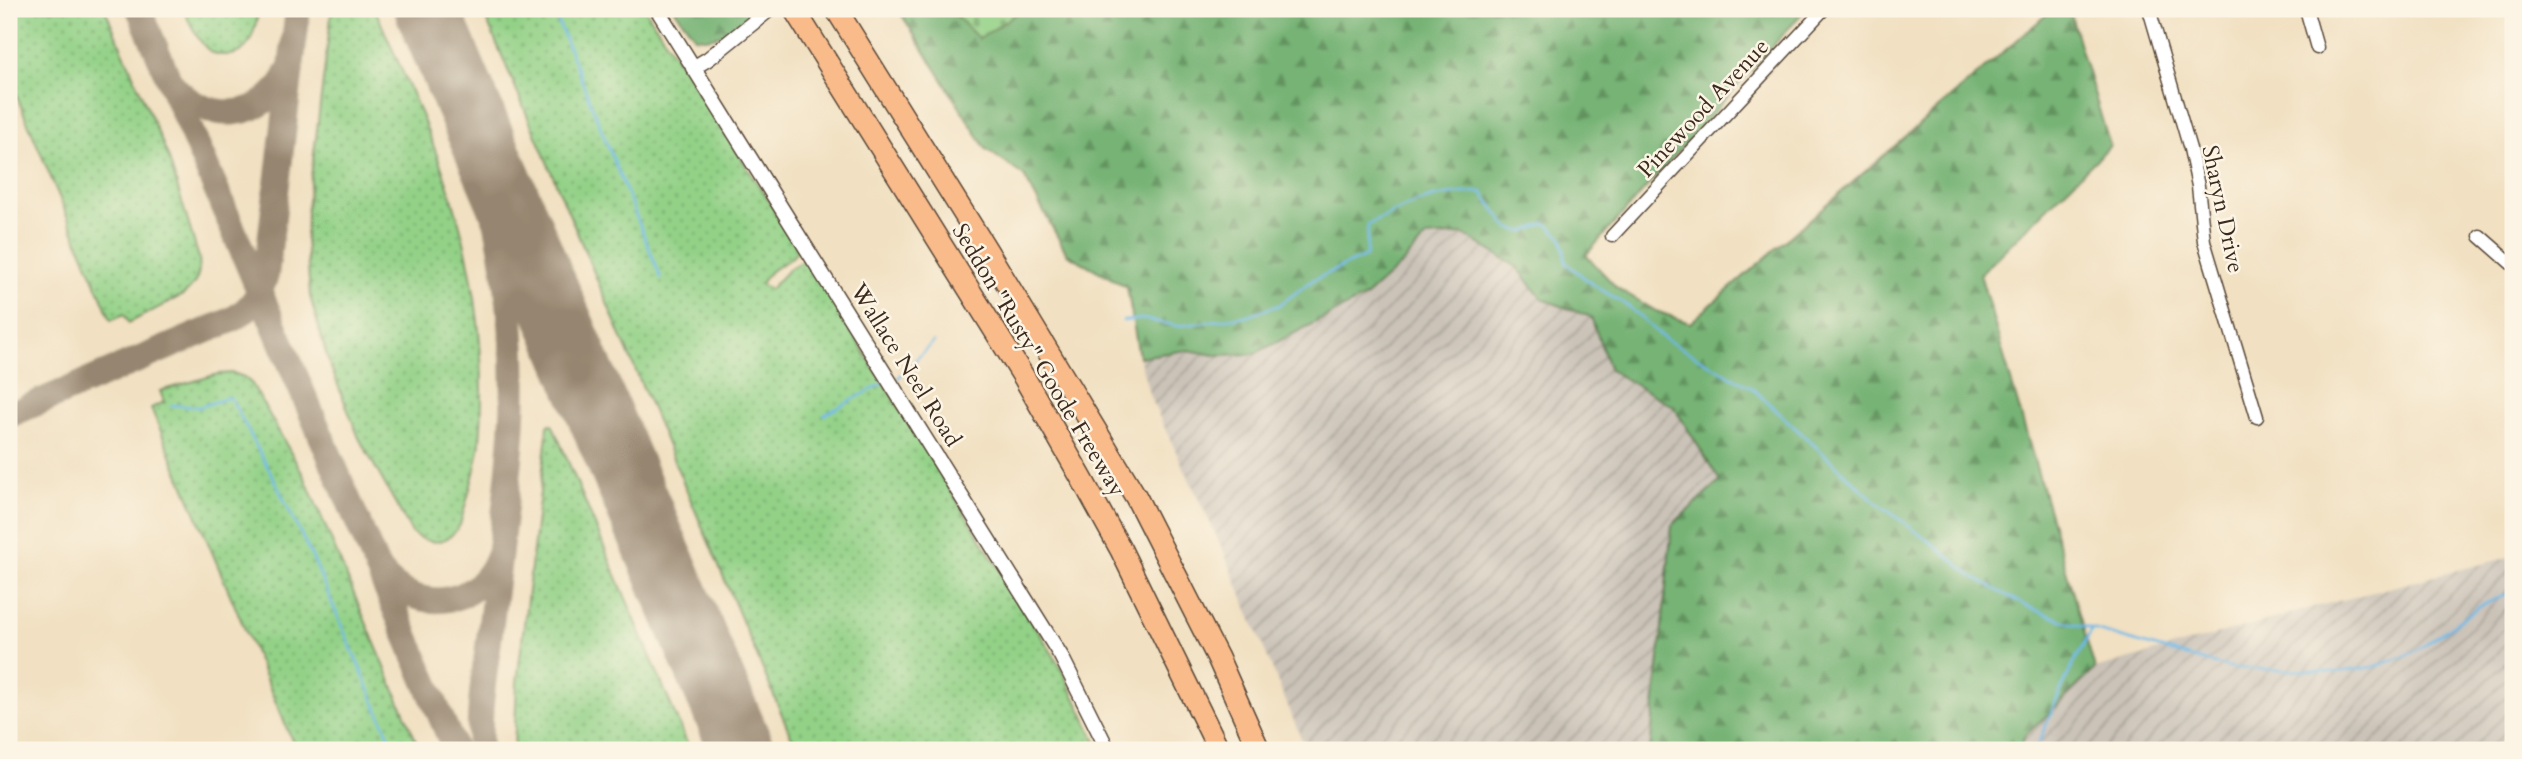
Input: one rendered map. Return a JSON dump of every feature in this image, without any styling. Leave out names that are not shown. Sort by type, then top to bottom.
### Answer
[{"type":"highway","name":"Seddon \"Rusty\" Goode Freeway","points":[[794,9],[1025,379],[1121,550],[1219,750]]},
{"type":"highway","name":"Seddon \"Rusty\" Goode Freeway","points":[[836,9],[1136,497],[1218,658],[1259,750]]},
{"type":"street","name":"Wallace Neel Road","points":[[657,9],[1061,656],[1108,750]]},
{"type":"street","name":"Pinewood Avenue","points":[[1612,236],[1824,9]]},
{"type":"street","name":"Sharyn Drive","points":[[2149,9],[2190,149],[2198,186],[2204,241],[2257,417]]},
{"type":"street","points":[[2306,9],[2317,48]]},
{"type":"street","points":[[693,68],[767,11]]},
{"type":"street","points":[[2480,236],[2513,265]]},
{"type":"shaded area","points":[[1463,234],[1517,267],[1542,299],[1591,317],[1610,370],[1674,407],[1720,481],[1672,526],[1650,750],[1306,750],[1223,550],[1150,397],[1139,357],[1188,350],[1214,355],[1365,297],[1404,262],[1426,237]]},
{"type":"shaded area","points":[[2513,556],[2513,750],[2018,750],[2025,736],[2095,669],[2311,608]]},
{"type":"green space","points":[[9,9],[105,9],[168,156],[199,258],[198,274],[183,295],[129,323],[124,314],[111,320],[9,78]]},
{"type":"green space","points":[[183,9],[259,9],[254,32],[247,45],[235,54],[227,55],[213,53],[206,48]]},
{"type":"green space","points":[[332,9],[375,9],[434,148],[451,195],[467,255],[478,317],[482,380],[480,442],[460,525],[445,540],[432,542],[412,533],[359,438],[328,360],[310,296],[307,209]]},
{"type":"green space","points":[[482,9],[645,9],[799,248],[792,257],[770,272],[761,284],[770,289],[789,269],[803,261],[808,262],[1060,666],[1100,750],[797,750]]},
{"type":"green space","points":[[674,9],[756,9],[721,35],[705,38],[695,37]]},
{"type":"green space","points":[[898,9],[950,9],[979,39],[1023,9],[1806,9],[1586,255],[1616,287],[1656,311],[1690,323],[2053,9],[2069,9],[2110,146],[1980,274],[2095,669],[2025,736],[2018,750],[1650,750],[1672,525],[1720,481],[1674,407],[1610,370],[1591,317],[1542,299],[1517,267],[1463,234],[1426,237],[1404,262],[1365,297],[1254,354],[1214,355],[1188,350],[1139,357],[1127,287],[1067,254],[1024,176],[986,149]]},
{"type":"green space","points":[[950,9],[1023,9],[979,39]]},
{"type":"green space","points":[[233,373],[252,384],[305,478],[420,750],[296,750],[151,408],[164,402],[160,391],[218,374]]},
{"type":"green space","points":[[550,424],[690,750],[514,750],[517,682]]},
{"type":"waterway","points":[[553,9],[661,278]]},
{"type":"waterway","points":[[1123,321],[1142,319],[1178,326],[1245,316],[1279,305],[1313,280],[1366,256],[1368,225],[1423,200],[1449,194],[1482,192],[1508,228],[1524,232],[1546,223],[1562,238],[1566,263],[1629,307],[1665,339],[1752,388],[1875,501],[1973,577],[2026,606],[2064,621],[2234,668],[2337,672],[2373,667],[2406,656],[2479,607],[2513,591]]},
{"type":"waterway","points":[[898,378],[933,342]]},
{"type":"waterway","points":[[824,415],[882,384]]},
{"type":"waterway","points":[[171,405],[199,407],[230,397],[314,561],[395,750]]},
{"type":"waterway","points":[[2036,750],[2061,688],[2092,630]]},
{"type":"taxiway","points":[[139,9],[455,750]]},
{"type":"taxiway","points":[[9,415],[229,321],[242,313],[252,302],[266,275],[298,9]]},
{"type":"taxiway","points":[[173,85],[187,98],[203,107],[219,112],[236,112],[267,100],[289,70]]},
{"type":"taxiway","points":[[471,111],[505,271],[514,392],[507,486],[482,695],[480,750]]},
{"type":"taxiway","points":[[381,572],[410,594],[444,600],[475,588],[497,558]]},
{"type":"runway","points":[[427,9],[742,750]]}]
